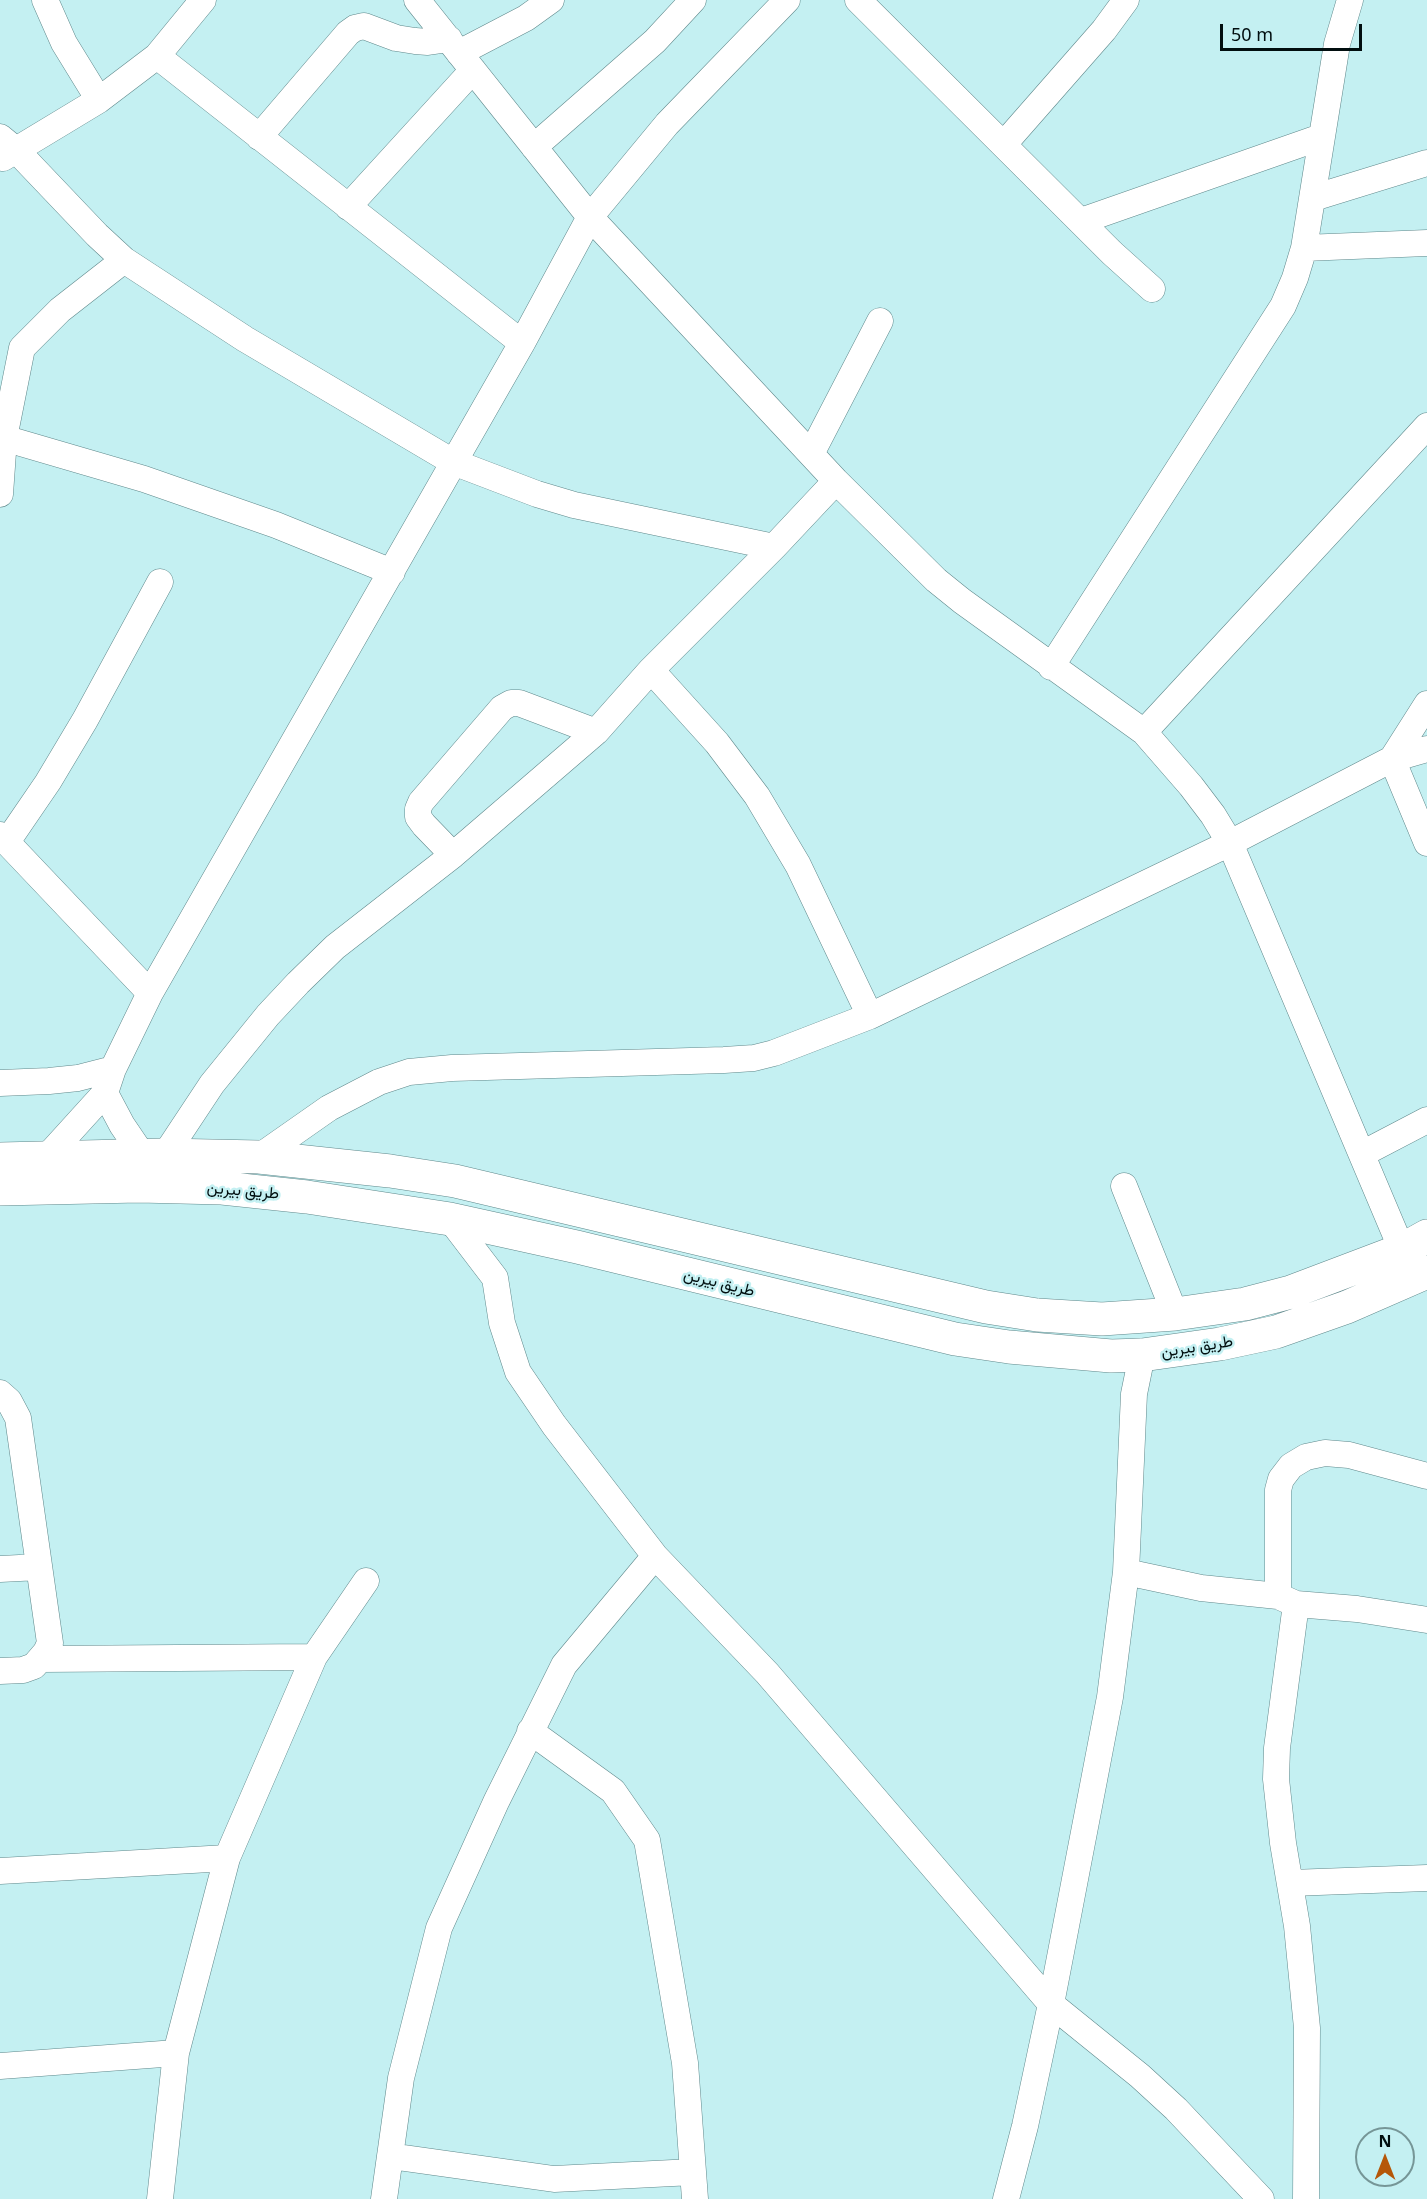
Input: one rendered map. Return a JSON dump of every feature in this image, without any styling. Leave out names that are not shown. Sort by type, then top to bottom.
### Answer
[{"type":"main road","name":"طريق بيرين","points":[[0,1158],[154,1155],[259,1157],[390,1171],[455,1181],[986,1307],[1037,1315],[1102,1319],[1175,1314],[1245,1304],[1421,1262]]},
{"type":"main road","name":"طريق بيرين","points":[[0,1189],[139,1186],[222,1188],[307,1197],[450,1219],[577,1247],[955,1339],[1009,1347],[1126,1356],[1220,1344],[1276,1332],[1347,1307],[1421,1262]]},
{"type":"street","points":[[45,0],[64,42],[99,100]]},
{"type":"street","points":[[417,0],[590,217],[836,481],[936,580],[1051,667],[1103,701],[1144,732],[1191,786],[1230,843],[1362,1154],[1421,1262]]},
{"type":"street","points":[[348,207],[460,54],[526,18],[551,0]]},
{"type":"street","points":[[534,147],[655,41],[693,0]]},
{"type":"street","points":[[46,1158],[109,1081],[150,993],[522,343],[590,217],[666,124],[787,0]]},
{"type":"street","points":[[858,0],[1112,253],[1152,289]]},
{"type":"street","points":[[1004,144],[1104,30],[1126,0]]},
{"type":"street","points":[[1051,667],[1283,306],[1304,248],[1337,44],[1350,0]]},
{"type":"street","points":[[194,5],[157,56],[99,100],[6,149],[124,260],[245,339],[453,462],[537,494],[574,505],[774,547]]},
{"type":"street","points":[[259,137],[348,33],[355,28],[364,26],[396,38],[428,42],[460,54]]},
{"type":"street","points":[[157,56],[522,343]]},
{"type":"street","points":[[1081,221],[1321,137]]},
{"type":"street","points":[[1313,198],[1427,163]]},
{"type":"street","points":[[1304,248],[1427,243]]},
{"type":"street","points":[[0,494],[2,438],[22,348],[60,310],[124,260]]},
{"type":"street","points":[[811,454],[880,321]]},
{"type":"street","points":[[1144,732],[1427,426]]},
{"type":"street","points":[[2,438],[144,479],[276,525],[392,572]]},
{"type":"street","points":[[109,1081],[122,1125],[154,1155],[267,1015],[290,991],[335,947],[453,855],[596,732],[651,670],[774,547],[836,481]]},
{"type":"street","points":[[150,993],[4,838],[48,782],[85,720],[160,582]]},
{"type":"street","points":[[651,670],[717,743],[757,796],[798,865],[870,1016]]},
{"type":"street","points":[[453,855],[424,825],[418,817],[418,809],[421,802],[502,708],[511,703],[519,703],[596,732]]},
{"type":"street","points":[[1392,759],[1427,704]]},
{"type":"street","points":[[259,1157],[329,1108],[379,1082],[409,1072],[452,1068],[754,1058],[774,1053],[870,1016],[1230,843],[1392,759],[1427,749]]},
{"type":"street","points":[[1392,759],[1427,843]]},
{"type":"street","points":[[0,1083],[59,1080],[109,1081]]},
{"type":"street","points":[[1362,1154],[1427,1120]]},
{"type":"street","points":[[1124,1186],[1175,1314]]},
{"type":"street","points":[[450,1219],[495,1278],[502,1323],[519,1372],[554,1425],[655,1556],[767,1673],[1051,2004],[1140,2076],[1176,2109],[1261,2199]]},
{"type":"street","points":[[1006,2199],[1025,2126],[1051,2004],[1110,1697],[1126,1572],[1134,1394],[1126,1356]]},
{"type":"street","points":[[0,1394],[9,1401],[18,1418],[50,1643],[34,1666],[23,1670],[0,1671]]},
{"type":"street","points":[[1306,2199],[1307,2028],[1302,1967],[1291,1883],[1282,1843],[1276,1779],[1287,1600],[1278,1490],[1281,1479],[1291,1466],[1306,1457],[1325,1453],[1349,1455],[1427,1476]]},
{"type":"street","points":[[384,2199],[402,2078],[439,1928],[496,1802],[564,1665],[655,1556]]},
{"type":"street","points":[[0,1569],[39,1567]]},
{"type":"street","points":[[1126,1572],[1201,1588],[1427,1620]]},
{"type":"street","points":[[160,2199],[176,2053],[226,1858],[314,1658],[366,1581]]},
{"type":"street","points":[[40,1659],[314,1658]]},
{"type":"street","points":[[530,1731],[613,1791],[647,1840],[685,2063],[695,2199]]},
{"type":"street","points":[[0,1871],[226,1858]]},
{"type":"street","points":[[1291,1883],[1427,1878]]},
{"type":"street","points":[[0,2066],[176,2053]]},
{"type":"street","points":[[390,2156],[554,2189],[693,2172]]}]
